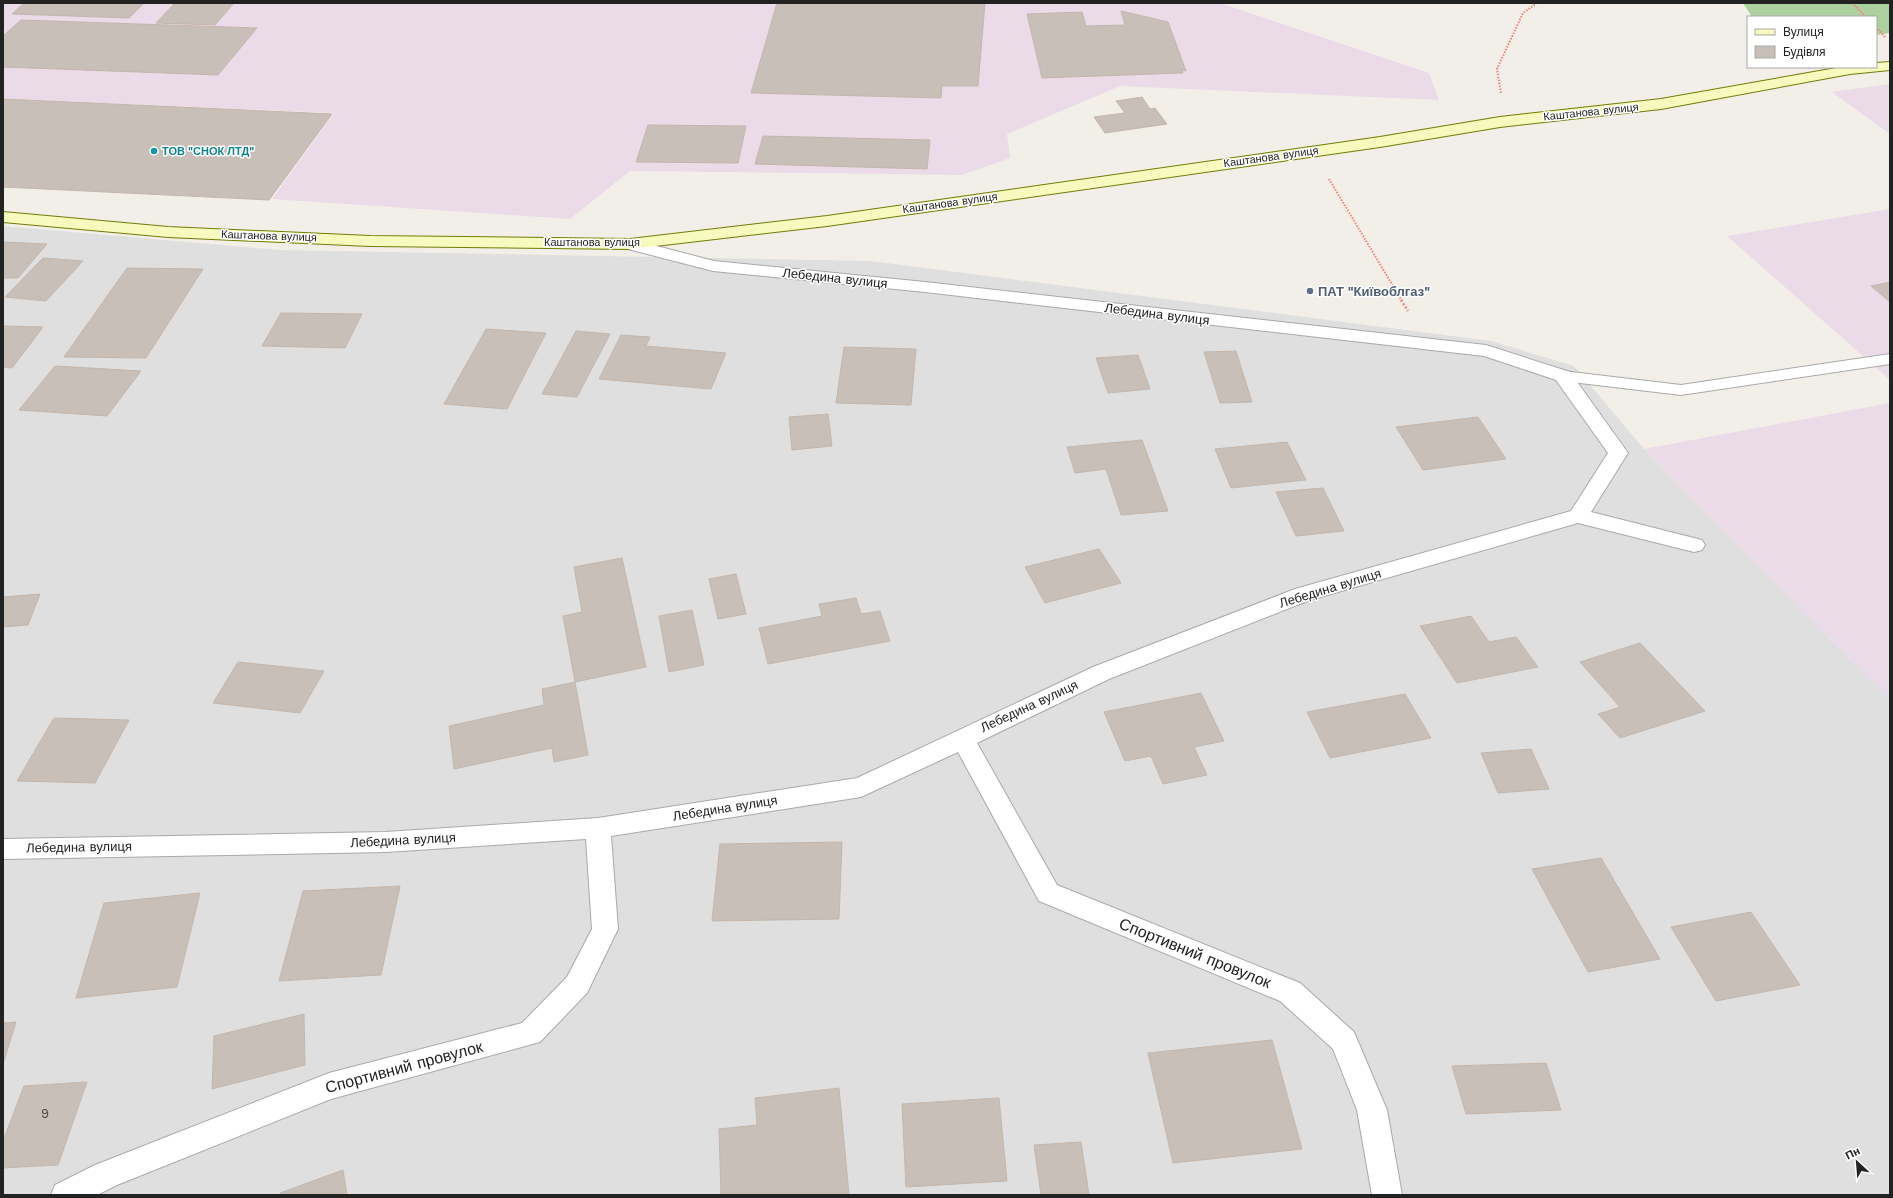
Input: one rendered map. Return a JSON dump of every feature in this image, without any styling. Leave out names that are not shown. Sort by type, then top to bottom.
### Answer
[{"type":"street","name":"Каштанова вулиця","points":[[1877,67],[1890,66]]},
{"type":"street","name":"Каштанова вулиця","points":[[3,217],[168,232],[323,239],[630,244],[827,221],[1380,142],[1500,122],[1661,104],[1850,70],[1870,68]]},
{"type":"street","name":"Лебедина вулиця","points":[[630,244],[713,266],[925,287],[1486,351],[1563,376]]},
{"type":"street","points":[[1563,376],[1618,453],[1578,516],[1694,545]]},
{"type":"street","name":"Лебедина вулиця","points":[[3,849],[386,842],[598,828],[861,787],[1101,673],[1303,594],[1578,516]]},
{"type":"street","name":"Спортивний провулок","points":[[962,738],[1048,893],[1290,992],[1344,1041],[1372,1110],[1387,1195]]},
{"type":"street","name":"Спортивний провулок","points":[[66,1195],[106,1175],[329,1086],[530,1033],[577,985],[605,929],[598,828]]},
{"type":"lane","points":[[1563,376],[1681,390],[1890,360]]},
{"type":"path","points":[[1500,122],[1502,98],[1497,69],[1523,13],[1537,3]]},
{"type":"path","points":[[1852,3],[1865,16]]},
{"type":"path","points":[[1877,28],[1885,37]]},
{"type":"path","points":[[1380,142],[1328,180],[1399,299],[1430,345]]},
{"type":"shaded area","points":[[3,3],[1220,3],[1429,73],[1439,100],[1120,86],[1007,134],[1010,158],[962,175],[630,171],[570,219],[272,199],[334,113],[3,99]]},
{"type":"shaded area","points":[[1890,84],[1890,134],[1832,92]]},
{"type":"shaded area","points":[[1890,209],[1890,380],[1727,236]]},
{"type":"shaded area","points":[[3,226],[279,250],[871,261],[1491,341],[1574,366],[1644,449],[1890,699],[1890,1195],[3,1195]]},
{"type":"shaded area","points":[[1890,403],[1890,699],[1644,449]]},
{"type":"green space","points":[[1743,3],[1890,3],[1890,33],[1877,35],[1877,16],[1751,16]]},
{"type":"building","points":[[24,3],[144,3],[129,18],[12,14]]},
{"type":"building","points":[[175,3],[234,3],[215,25],[156,23]]},
{"type":"building","points":[[777,3],[985,3],[978,86],[942,86],[941,98],[751,93]]},
{"type":"building","points":[[1121,11],[1168,22],[1186,71],[1182,70],[1183,73],[1042,78],[1027,14],[1082,12],[1086,26],[1125,25]]},
{"type":"building","points":[[21,20],[257,28],[218,75],[3,67],[3,36]]},
{"type":"building","points":[[1142,97],[1150,109],[1155,108],[1167,124],[1105,133],[1094,117],[1125,113],[1116,101]]},
{"type":"building","name":"ТОВ \"СНОК ЛТД\"","points":[[3,99],[332,114],[269,200],[3,187]]},
{"type":"building","points":[[648,125],[746,126],[738,163],[636,162]]},
{"type":"building","points":[[763,136],[930,140],[927,169],[755,164]]},
{"type":"building","points":[[3,242],[47,244],[18,278],[3,278]]},
{"type":"building","points":[[43,258],[83,261],[46,301],[5,297]]},
{"type":"building","points":[[127,268],[203,269],[146,358],[64,357]]},
{"type":"building","points":[[1890,282],[1890,302],[1871,286]]},
{"type":"building","points":[[281,313],[362,314],[345,348],[262,346]]},
{"type":"building","points":[[3,326],[43,327],[12,368],[3,367]]},
{"type":"building","points":[[486,329],[546,333],[507,409],[444,404]]},
{"type":"building","points":[[576,331],[610,334],[577,397],[542,394]]},
{"type":"building","points":[[621,335],[650,337],[646,346],[726,353],[711,389],[599,379]]},
{"type":"building","points":[[844,347],[916,349],[911,405],[836,403]]},
{"type":"building","points":[[1236,351],[1252,402],[1220,403],[1204,352]]},
{"type":"building","points":[[1138,355],[1150,389],[1108,393],[1096,358]]},
{"type":"building","points":[[55,366],[141,371],[107,416],[19,410]]},
{"type":"building","points":[[828,414],[832,446],[792,450],[789,417]]},
{"type":"building","points":[[1478,417],[1506,459],[1423,470],[1396,427]]},
{"type":"building","points":[[1142,440],[1168,511],[1121,515],[1106,469],[1075,473],[1067,447]]},
{"type":"building","points":[[1287,442],[1306,480],[1231,488],[1215,449]]},
{"type":"building","points":[[1323,488],[1344,531],[1296,536],[1276,492]]},
{"type":"building","points":[[1099,549],[1121,583],[1045,603],[1025,567]]},
{"type":"building","points":[[622,558],[646,667],[575,682],[563,616],[582,612],[574,567]]},
{"type":"building","points":[[736,574],[746,614],[718,619],[709,579]]},
{"type":"building","points":[[40,594],[28,625],[3,627],[3,597]]},
{"type":"building","points":[[856,598],[861,614],[880,611],[890,641],[768,664],[759,628],[822,616],[819,604]]},
{"type":"building","points":[[692,610],[704,665],[669,672],[659,616]]},
{"type":"building","points":[[1471,616],[1489,642],[1516,637],[1538,667],[1457,683],[1420,626]]},
{"type":"building","points":[[1640,643],[1705,711],[1620,738],[1598,714],[1620,707],[1580,662]]},
{"type":"building","points":[[238,662],[324,671],[300,713],[213,703]]},
{"type":"building","points":[[575,682],[588,755],[554,762],[552,748],[454,769],[449,726],[544,705],[542,689]]},
{"type":"building","points":[[1201,693],[1224,741],[1194,747],[1207,775],[1163,784],[1151,756],[1125,761],[1104,712]]},
{"type":"building","points":[[1405,694],[1431,738],[1330,758],[1307,712]]},
{"type":"building","points":[[54,718],[129,720],[95,783],[17,781]]},
{"type":"building","points":[[1531,749],[1549,789],[1498,793],[1481,753]]},
{"type":"building","points":[[842,842],[839,919],[712,921],[720,844]]},
{"type":"building","points":[[1601,858],[1660,959],[1588,972],[1532,869]]},
{"type":"building","points":[[400,886],[381,975],[279,981],[303,891]]},
{"type":"building","points":[[200,893],[177,987],[76,998],[104,903]]},
{"type":"building","points":[[1751,912],[1800,985],[1716,1001],[1671,927]]},
{"type":"building","points":[[304,1014],[305,1065],[212,1089],[214,1036]]},
{"type":"building","points":[[16,1022],[3,1064],[3,1023]]},
{"type":"building","points":[[1272,1040],[1302,1149],[1173,1163],[1148,1053]]},
{"type":"building","points":[[1546,1063],[1561,1110],[1466,1114],[1452,1066]]},
{"type":"building","points":[[87,1082],[58,1165],[3,1168],[3,1141],[24,1086]]},
{"type":"building","points":[[839,1088],[849,1195],[721,1195],[719,1129],[757,1125],[755,1098]]},
{"type":"building","points":[[999,1098],[1007,1181],[906,1187],[902,1104]]},
{"type":"building","points":[[1081,1142],[1089,1195],[1041,1195],[1034,1145]]},
{"type":"building","points":[[343,1170],[347,1195],[281,1195],[280,1193]]},
{"type":"place","name":"ТОВ \"СНОК ЛТД\"","points":[[154,151]]},
{"type":"place","name":"ПАТ \"Київоблгаз\"","points":[[1310,291]]}]
